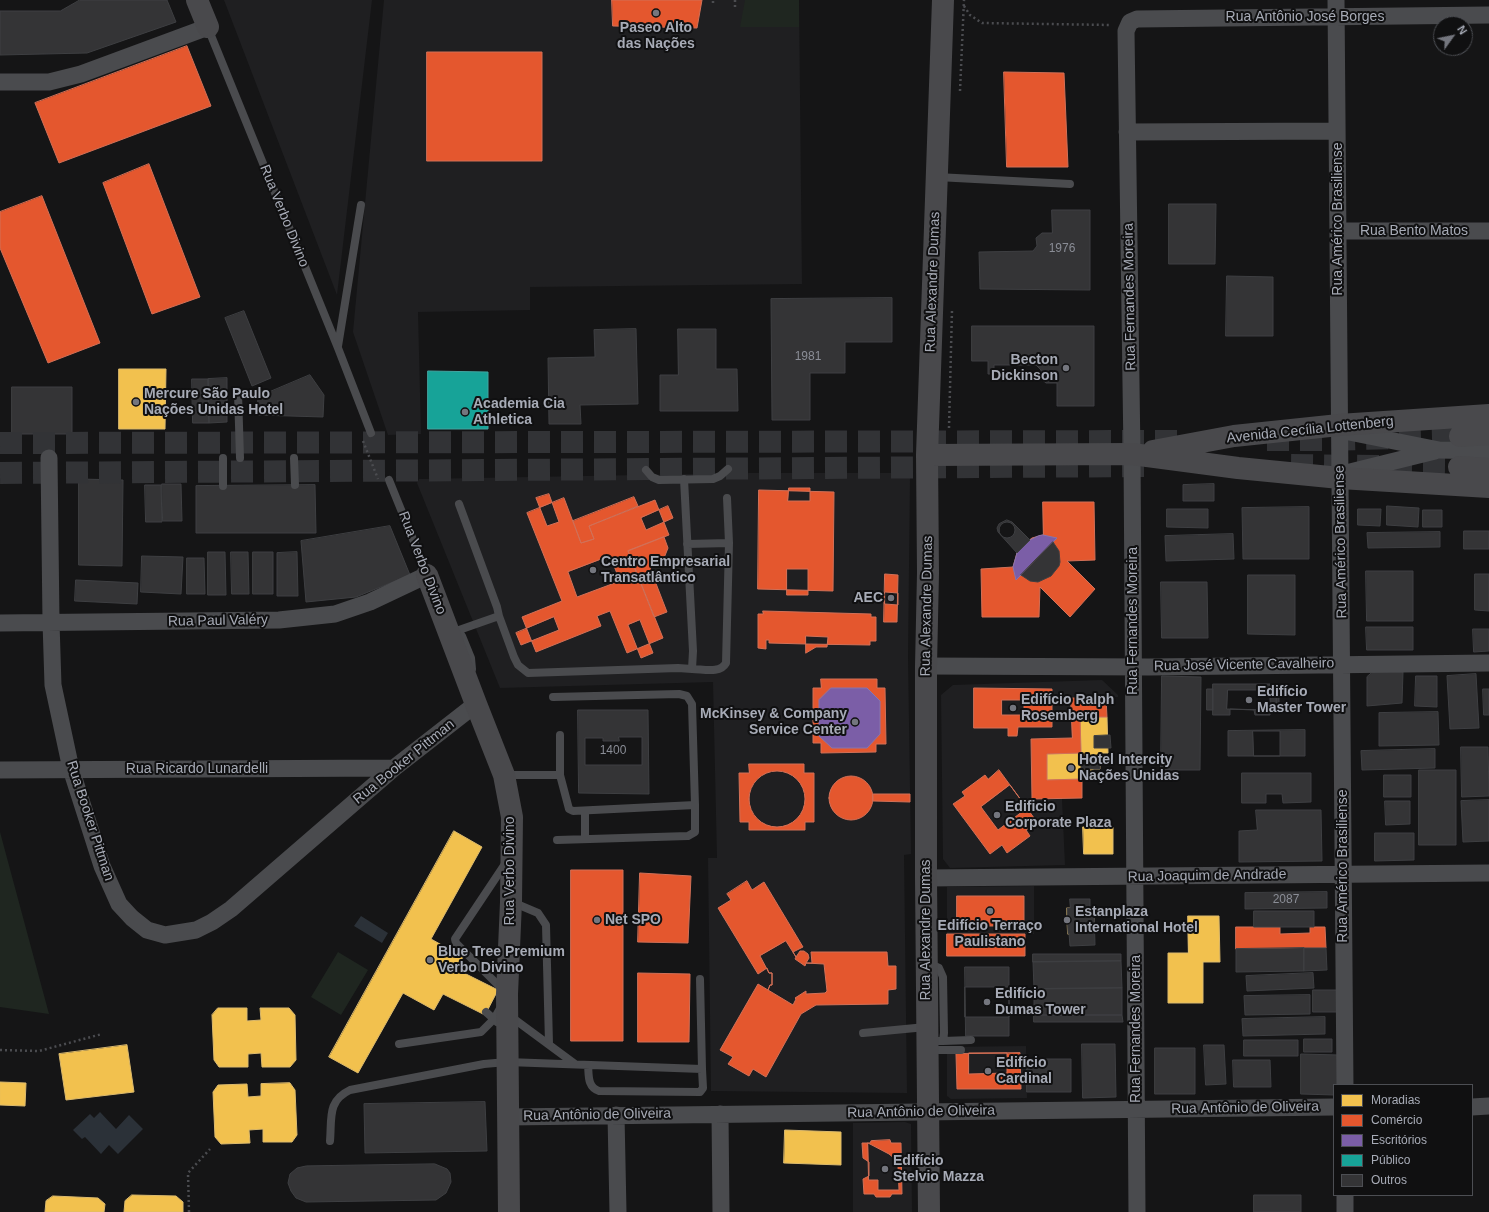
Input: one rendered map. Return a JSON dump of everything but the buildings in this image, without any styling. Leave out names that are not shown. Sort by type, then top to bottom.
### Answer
[{"type":"street","name":"Rua Verbo Divino","points":[[197,0],[208,28]]},
{"type":"street","name":"Rua Alexandre Dumas","points":[[929,1212],[928,1112],[931,1040],[926,962],[926,666],[928,573],[927,455],[943,0]]},
{"type":"street","name":"Rua Américo Brasiliense","points":[[1336,0],[1338,231],[1334,427],[1342,663],[1342,874],[1345,1084]]},
{"type":"street","name":"Rua Antônio José Borges","points":[[1126,31],[1130,22],[1137,19],[1489,15]]},
{"type":"street","points":[[0,82],[49,82],[81,74],[208,28]]},
{"type":"street","name":"Rua Fernandes Moreira","points":[[1126,31],[1136,876],[1137,1212]]},
{"type":"street","points":[[1127,132],[1337,131]]},
{"type":"street","name":"Rua Bento Matos","points":[[1338,231],[1489,231]]},
{"type":"street","name":"Avenida Cecília Lottenberg","points":[[1132,454],[1234,436],[1489,416]]},
{"type":"street","points":[[1334,427],[1439,450],[1489,451]]},
{"type":"street","points":[[1460,436],[1489,434]]},
{"type":"street","points":[[1336,476],[1439,450]]},
{"type":"street","name":"Avenida Cecília Lottenberg","points":[[927,455],[1132,454],[1238,468],[1489,487]]},
{"type":"street","name":"Rua Booker Pittman","points":[[49,458],[50,622],[54,685],[71,770],[102,866],[119,904],[132,918],[147,930],[165,935],[196,930],[212,922],[231,909],[473,698]]},
{"type":"street","points":[[1459,467],[1489,469]]},
{"type":"street","name":"Rua Verbo Divino","points":[[428,575],[473,698],[504,775],[512,817],[511,902],[500,1014],[507,1062],[509,1212]]},
{"type":"street","name":"Rua Paul Valéry","points":[[0,623],[279,620],[335,614],[370,602],[428,575]]},
{"type":"street","name":"Rua José Vicente Cavalheiro","points":[[926,666],[1133,666],[1489,662]]},
{"type":"street","name":"Rua Ricardo Lunardelli","points":[[0,770],[394,768]]},
{"type":"street","name":"Rua Joaquim de Andrade","points":[[926,878],[1489,873]]},
{"type":"street","points":[[1473,1106],[1489,1106]]},
{"type":"street","name":"Rua Antônio de Oliveira","points":[[507,1117],[1333,1107]]},
{"type":"street","points":[[720,1114],[721,1212]]},
{"type":"street","points":[[616,1115],[618,1212]]},
{"type":"street","points":[[1345,1196],[1345,1212]]},
{"type":"lane","name":"Rua Verbo Divino","points":[[208,28],[371,433]]},
{"type":"lane","points":[[936,177],[1070,184]]},
{"type":"lane","points":[[338,348],[361,205]]},
{"type":"lane","points":[[238,393],[240,458]]},
{"type":"lane","points":[[223,458],[223,486]]},
{"type":"lane","points":[[294,458],[295,485]]},
{"type":"lane","points":[[646,470],[652,477],[659,480],[713,479],[720,476],[728,469]]},
{"type":"lane","points":[[684,479],[693,651],[692,669]]},
{"type":"lane","name":"Rua Verbo Divino","points":[[390,483],[428,575]]},
{"type":"lane","points":[[459,504],[514,657],[518,665],[528,673],[678,668],[718,670],[724,667],[726,663],[729,543],[727,498]]},
{"type":"lane","points":[[688,544],[729,543]]},
{"type":"lane","points":[[428,575],[444,594]]},
{"type":"lane","points":[[473,698],[470,658],[458,627],[499,616]]},
{"type":"lane","points":[[553,697],[679,694],[687,696],[692,704],[695,806],[695,832],[688,836],[557,840]]},
{"type":"lane","points":[[560,735],[560,775],[569,809],[572,811],[585,812],[695,806]]},
{"type":"lane","points":[[504,775],[560,775]]},
{"type":"lane","points":[[585,812],[585,839]]},
{"type":"lane","points":[[512,854],[455,939],[456,943],[500,1014],[549,1044],[575,1064]]},
{"type":"lane","points":[[511,902],[538,914],[546,925],[549,1044]]},
{"type":"lane","points":[[588,1065],[590,1083],[594,1088],[599,1090],[700,1092],[703,1088],[700,979]]},
{"type":"lane","points":[[399,1044],[481,1032],[500,1014]]},
{"type":"lane","points":[[863,1033],[931,1040],[972,1040]]},
{"type":"lane","points":[[931,1040],[961,1050]]},
{"type":"lane","points":[[330,1141],[334,1102],[340,1095],[350,1090],[484,1064],[507,1062],[702,1069]]},
{"type":"path","points":[[734,7],[736,0]]},
{"type":"path","points":[[366,420],[357,427],[377,478],[390,483]]},
{"type":"path","points":[[0,1050],[39,1051],[102,1034]]},
{"type":"path","points":[[189,1212],[188,1173],[210,1149]]},
{"type":"shaded area","points":[[224,0],[372,0],[337,295]]},
{"type":"shaded area","points":[[384,0],[799,0],[802,284],[530,287],[530,310],[418,312],[421,434],[388,435],[353,332]]},
{"type":"shaded area","points":[[745,0],[799,0],[799,27],[740,27]]},
{"type":"shaded area","points":[[749,473],[901,473],[910,477],[908,657],[911,854],[904,855],[907,1093],[711,1091],[708,858],[717,858],[713,682],[500,688],[417,483],[419,479]]},
{"type":"shaded area","points":[[1102,680],[1118,695],[1118,697],[1071,698],[1072,738],[1031,739],[1032,799],[1062,799],[1065,865],[950,868],[943,859],[941,695],[953,685]]},
{"type":"shaded area","points":[[0,832],[49,1014],[0,1007]]},
{"type":"shaded area","points":[[1034,886],[1034,934],[947,934],[947,887]]},
{"type":"shaded area","points":[[361,916],[388,933],[382,943],[354,926]]},
{"type":"shaded area","points":[[338,952],[368,970],[341,1015],[311,997]]},
{"type":"shaded area","points":[[1026,1046],[1027,1098],[951,1099],[947,1096],[947,1047]]},
{"type":"shaded area","points":[[100,1112],[116,1129],[129,1115],[143,1129],[118,1154],[109,1145],[101,1154],[85,1137],[82,1139],[73,1130],[90,1114],[94,1118]]},
{"type":"shaded area","points":[[905,1122],[911,1124],[912,1212],[853,1212],[853,1123]]},
{"type":"tunnel","points":[[1267,440],[1327,440],[1460,436]]},
{"type":"tunnel","points":[[0,443],[1181,441]]},
{"type":"tunnel","points":[[1291,465],[1459,467]]},
{"type":"tunnel","points":[[0,473],[1153,466]]},
{"type":"place","name":"Paseo Alto das Nações","points":[[656,13]]},
{"type":"place","name":"Becton Dickinson","points":[[1066,368]]},
{"type":"place","name":"Mercure São Paulo Nações Unidas Hotel","points":[[136,402]]},
{"type":"place","name":"Academia Cia Athletica","points":[[465,412]]},
{"type":"place","name":"Centro Empresarial Transatlântico","points":[[593,570]]},
{"type":"place","name":"AEC","points":[[891,598]]},
{"type":"place","name":"Edifício Master Tower","points":[[1249,700]]},
{"type":"place","name":"Edifício Ralph Rosemberg","points":[[1013,708]]},
{"type":"place","name":"McKinsey & Company Service Center","points":[[855,722]]},
{"type":"place","name":"Hotel Intercity Nações Unidas","points":[[1071,768]]},
{"type":"place","name":"Edificio Corporate Plaza","points":[[997,815]]},
{"type":"place","name":"Edifício Terraço Paulistano","points":[[990,911]]},
{"type":"place","name":"Net SPO","points":[[597,920]]},
{"type":"place","name":"Estanplaza International Hotel","points":[[1067,920]]},
{"type":"place","name":"Blue Tree Premium Verbo Divino","points":[[430,960]]},
{"type":"place","name":"Edifício Dumas Tower","points":[[987,1002]]},
{"type":"place","name":"Edifício Cardinal","points":[[988,1071]]},
{"type":"place","name":"Edifício Stelvio Mazza","points":[[885,1169]]}]
